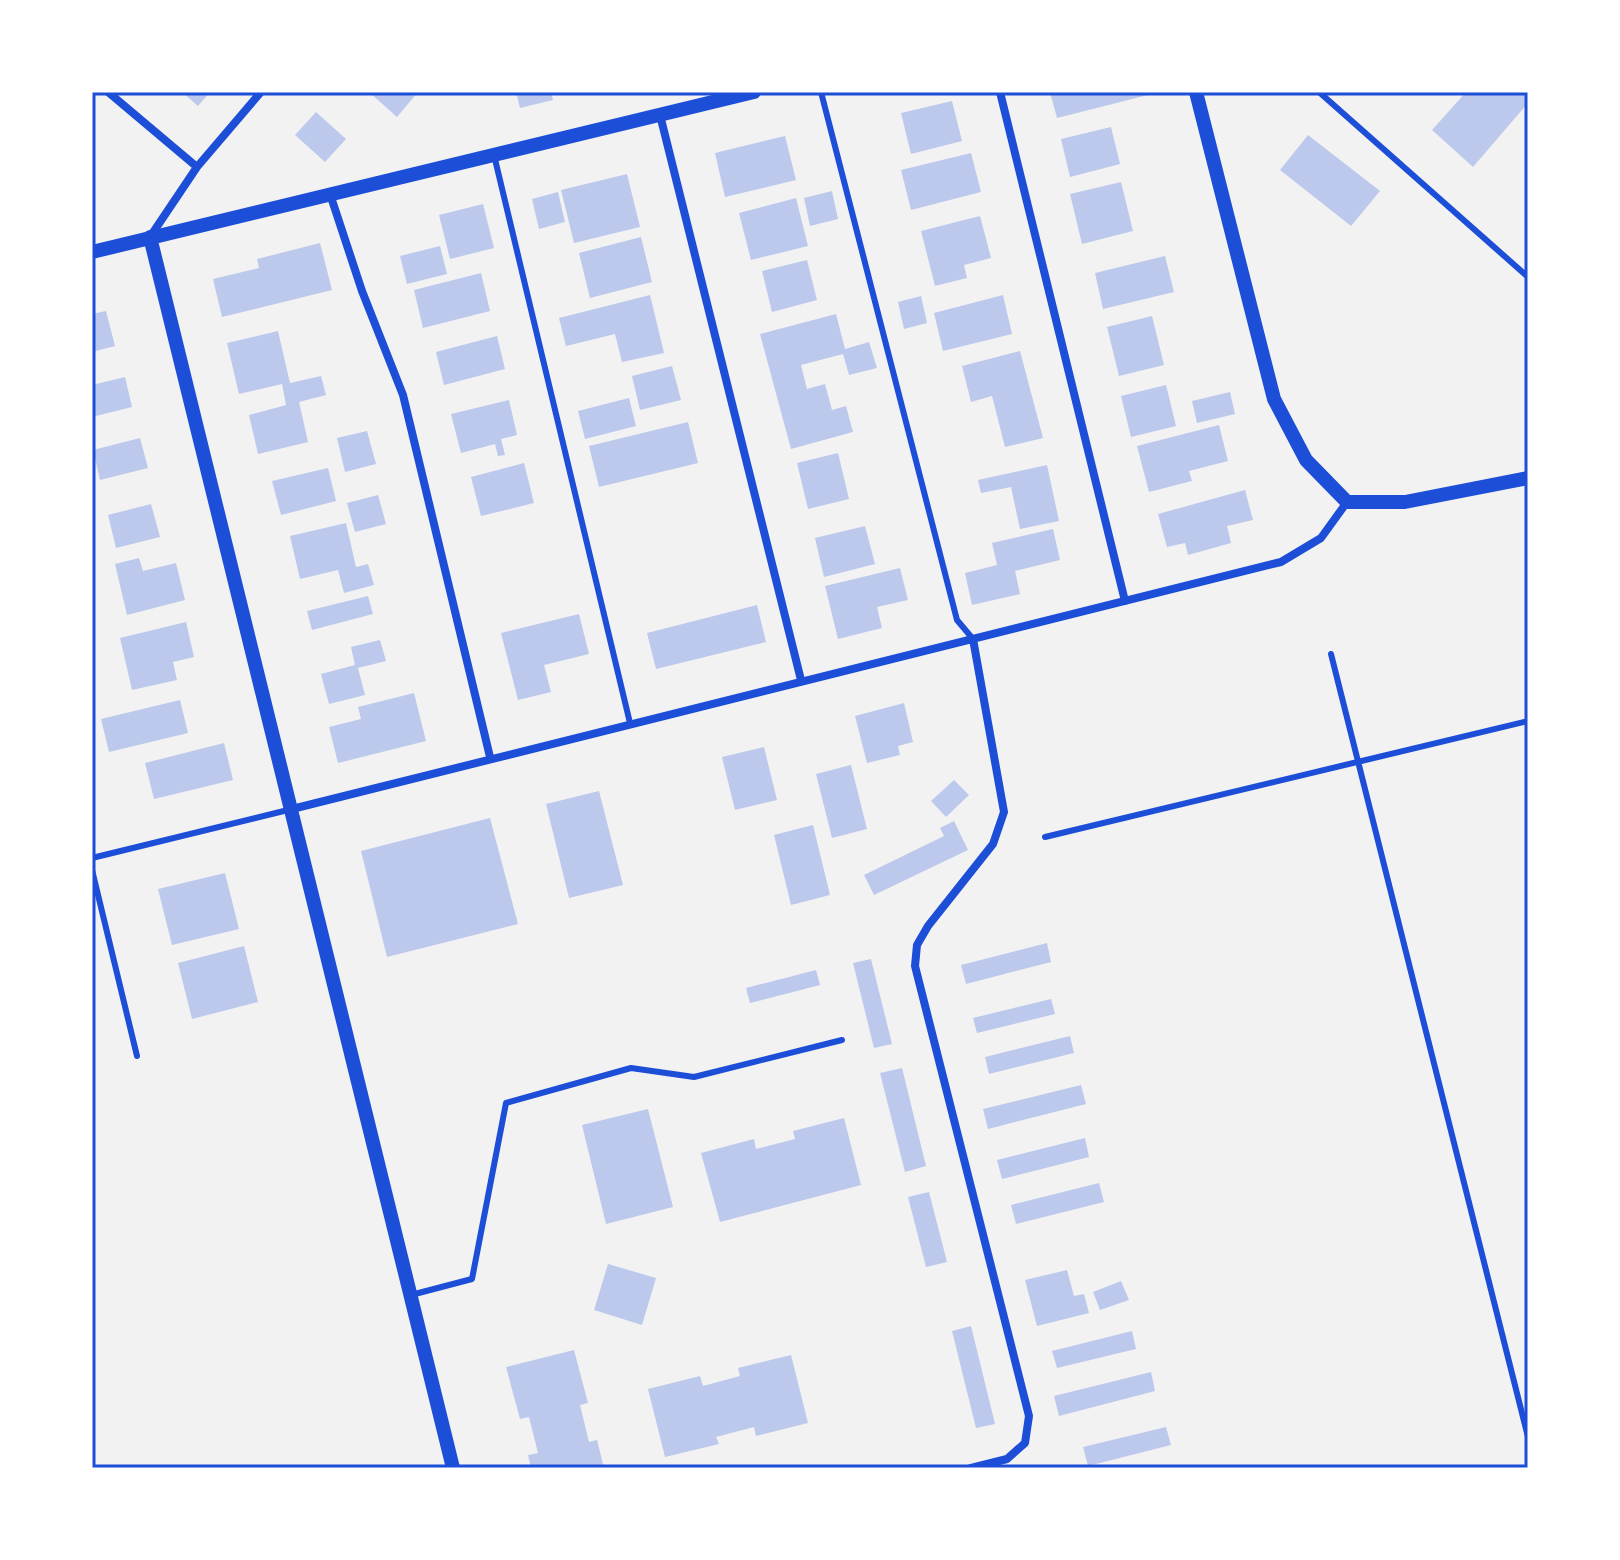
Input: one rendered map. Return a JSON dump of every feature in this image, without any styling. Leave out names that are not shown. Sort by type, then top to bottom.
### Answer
[{"type":"street","points":[[108,92],[197,167]]},
{"type":"street","points":[[261,92],[197,167],[150,237],[453,1468]]},
{"type":"street","points":[[92,252],[754,92]]},
{"type":"street","points":[[1000,92],[1125,601]]},
{"type":"street","points":[[1196,92],[1274,399],[1306,460],[1347,502],[1405,502],[1526,476]]},
{"type":"street","points":[[660,115],[801,680]]},
{"type":"street","points":[[330,194],[362,291],[403,395],[490,757]]},
{"type":"street","points":[[292,809],[490,757],[1281,562],[1321,538],[1347,502]]},
{"type":"street","points":[[971,1468],[1007,1459],[1025,1443],[1029,1416],[915,966],[917,945],[928,926],[993,844],[1004,812],[973,639]]},
{"type":"lane","points":[[821,92],[957,620],[973,639]]},
{"type":"lane","points":[[1319,92],[1528,277]]},
{"type":"lane","points":[[494,155],[630,723]]},
{"type":"lane","points":[[1331,654],[1528,1437]]},
{"type":"lane","points":[[1045,837],[1528,721]]},
{"type":"lane","points":[[92,858],[292,809]]},
{"type":"lane","points":[[92,870],[137,1056]]},
{"type":"lane","points":[[411,1295],[472,1279],[506,1103],[631,1068],[694,1077],[842,1040]]},
{"type":"building","points":[[182,92],[210,92],[198,106]]},
{"type":"building","points":[[369,92],[418,92],[397,117]]},
{"type":"building","points":[[516,92],[551,92],[553,100],[520,108]]},
{"type":"building","points":[[1050,92],[1156,92],[1156,93],[1057,118]]},
{"type":"building","points":[[1466,92],[1528,92],[1528,103],[1473,167],[1432,130]]},
{"type":"building","points":[[952,101],[962,141],[911,154],[901,113]]},
{"type":"building","points":[[316,112],[346,139],[325,162],[295,135]]},
{"type":"building","points":[[1111,127],[1120,164],[1070,177],[1061,139]]},
{"type":"building","points":[[1308,135],[1380,191],[1351,226],[1280,170]]},
{"type":"building","points":[[785,136],[796,180],[725,197],[715,153]]},
{"type":"building","points":[[971,153],[981,192],[911,210],[901,170]]},
{"type":"building","points":[[627,174],[640,227],[574,243],[561,190]]},
{"type":"building","points":[[1121,182],[1133,231],[1082,244],[1070,194]]},
{"type":"building","points":[[832,191],[838,219],[810,226],[804,198]]},
{"type":"building","points":[[558,192],[565,222],[539,229],[532,199]]},
{"type":"building","points":[[796,198],[808,246],[751,260],[739,213]]},
{"type":"building","points":[[483,204],[494,248],[450,259],[439,215]]},
{"type":"building","points":[[980,216],[991,258],[964,265],[967,278],[935,286],[921,231]]},
{"type":"building","points":[[641,237],[652,282],[590,298],[579,253]]},
{"type":"building","points":[[320,243],[332,290],[222,317],[213,279],[259,268],[257,259]]},
{"type":"building","points":[[440,246],[447,274],[407,284],[400,256]]},
{"type":"building","points":[[1165,256],[1174,292],[1103,309],[1095,273]]},
{"type":"building","points":[[807,260],[817,300],[772,312],[762,271]]},
{"type":"building","points":[[481,273],[490,311],[423,328],[414,290]]},
{"type":"building","points":[[650,295],[664,353],[622,362],[615,334],[566,346],[559,318]]},
{"type":"building","points":[[1003,295],[1012,334],[943,351],[934,313]]},
{"type":"building","points":[[921,296],[927,323],[904,329],[898,302]]},
{"type":"building","points":[[106,311],[115,346],[92,352],[92,314]]},
{"type":"building","points":[[836,314],[845,349],[869,342],[877,368],[849,375],[843,354],[801,365],[807,389],[825,384],[832,410],[846,406],[853,432],[791,449],[760,334]]},
{"type":"building","points":[[1152,316],[1164,365],[1119,376],[1107,327]]},
{"type":"building","points":[[278,331],[290,383],[321,376],[326,395],[299,402],[308,442],[258,454],[249,415],[286,405],[282,384],[239,394],[227,343]]},
{"type":"building","points":[[497,336],[505,369],[444,385],[436,352]]},
{"type":"building","points":[[1020,351],[1043,438],[1005,447],[992,396],[971,402],[962,366]]},
{"type":"building","points":[[672,366],[681,400],[640,410],[632,376]]},
{"type":"building","points":[[125,377],[132,407],[92,417],[92,385]]},
{"type":"building","points":[[1166,385],[1176,426],[1131,437],[1121,396]]},
{"type":"building","points":[[1230,392],[1235,414],[1197,423],[1192,401]]},
{"type":"building","points":[[629,398],[636,426],[585,439],[578,411]]},
{"type":"building","points":[[509,400],[517,435],[501,439],[505,455],[498,456],[495,444],[461,453],[451,414]]},
{"type":"building","points":[[688,422],[698,463],[599,487],[589,446]]},
{"type":"building","points":[[1219,425],[1228,461],[1189,471],[1192,481],[1149,492],[1137,446]]},
{"type":"building","points":[[367,431],[376,464],[345,472],[337,438]]},
{"type":"building","points":[[140,438],[148,468],[100,480],[93,450]]},
{"type":"building","points":[[838,453],[849,499],[808,509],[797,463]]},
{"type":"building","points":[[524,463],[534,503],[481,516],[471,477]]},
{"type":"building","points":[[1047,465],[1059,521],[1020,529],[1011,487],[981,493],[978,480]]},
{"type":"building","points":[[328,468],[336,501],[281,515],[272,481]]},
{"type":"building","points":[[1245,490],[1253,520],[1227,526],[1231,543],[1188,555],[1185,543],[1167,547],[1158,514]]},
{"type":"building","points":[[378,495],[386,524],[355,532],[347,503]]},
{"type":"building","points":[[151,504],[160,537],[116,548],[108,515]]},
{"type":"building","points":[[346,523],[356,567],[368,564],[374,585],[344,593],[338,570],[300,579],[290,536]]},
{"type":"building","points":[[865,526],[875,564],[824,577],[815,538]]},
{"type":"building","points":[[1053,529],[1060,560],[1015,571],[1020,594],[972,605],[965,573],[997,565],[992,543]]},
{"type":"building","points":[[139,558],[143,571],[176,563],[185,600],[127,615],[115,564]]},
{"type":"building","points":[[900,568],[908,600],[877,607],[882,628],[838,639],[825,586]]},
{"type":"building","points":[[368,596],[373,614],[312,630],[307,611]]},
{"type":"building","points":[[757,605],[766,642],[656,669],[647,633]]},
{"type":"building","points":[[579,614],[589,654],[544,665],[551,692],[518,700],[501,633]]},
{"type":"building","points":[[186,622],[194,657],[173,662],[177,680],[132,690],[120,638]]},
{"type":"building","points":[[380,640],[386,661],[358,668],[365,695],[329,704],[321,674],[355,665],[351,647]]},
{"type":"building","points":[[414,693],[426,741],[338,763],[329,727],[361,719],[358,707]]},
{"type":"building","points":[[180,700],[188,733],[109,752],[101,719]]},
{"type":"building","points":[[904,703],[913,742],[898,746],[900,755],[867,763],[855,716]]},
{"type":"building","points":[[224,743],[233,780],[154,799],[145,763]]},
{"type":"building","points":[[764,747],[777,800],[735,810],[722,757]]},
{"type":"building","points":[[851,765],[867,829],[832,838],[816,774]]},
{"type":"building","points":[[954,780],[969,795],[946,817],[931,801]]},
{"type":"building","points":[[599,791],[623,885],[569,898],[546,804]]},
{"type":"building","points":[[490,818],[518,924],[387,957],[361,851]]},
{"type":"building","points":[[954,821],[968,850],[874,895],[864,875],[944,836],[940,828]]},
{"type":"building","points":[[813,825],[830,895],[791,905],[774,835]]},
{"type":"building","points":[[225,873],[239,929],[172,945],[158,889]]},
{"type":"building","points":[[1047,943],[1051,962],[966,984],[961,965]]},
{"type":"building","points":[[244,946],[258,1002],[192,1019],[178,963]]},
{"type":"building","points":[[871,959],[892,1044],[874,1048],[853,963]]},
{"type":"building","points":[[816,970],[820,985],[750,1003],[746,988]]},
{"type":"building","points":[[1051,999],[1055,1014],[977,1033],[973,1018]]},
{"type":"building","points":[[1070,1036],[1074,1053],[989,1074],[985,1057]]},
{"type":"building","points":[[902,1068],[926,1166],[905,1172],[880,1073]]},
{"type":"building","points":[[1081,1085],[1086,1104],[988,1129],[983,1109]]},
{"type":"building","points":[[648,1109],[673,1207],[606,1224],[582,1125]]},
{"type":"building","points":[[844,1118],[861,1185],[720,1222],[701,1153],[754,1139],[756,1149],[795,1139],[793,1131]]},
{"type":"building","points":[[1085,1138],[1089,1157],[1002,1179],[997,1160]]},
{"type":"building","points":[[1099,1183],[1104,1202],[1016,1224],[1011,1205]]},
{"type":"building","points":[[929,1192],[947,1262],[926,1267],[908,1197]]},
{"type":"building","points":[[608,1264],[656,1278],[642,1325],[594,1310]]},
{"type":"building","points":[[1067,1270],[1074,1296],[1084,1294],[1089,1313],[1037,1326],[1025,1280]]},
{"type":"building","points":[[1121,1281],[1129,1300],[1100,1310],[1093,1292]]},
{"type":"building","points":[[971,1326],[995,1424],[976,1428],[952,1331]]},
{"type":"building","points":[[1132,1331],[1136,1349],[1057,1368],[1052,1351]]},
{"type":"building","points":[[574,1350],[588,1403],[580,1405],[589,1442],[597,1440],[604,1468],[531,1468],[528,1455],[538,1453],[529,1417],[520,1419],[506,1367]]},
{"type":"building","points":[[791,1355],[808,1423],[756,1436],[754,1427],[716,1437],[719,1444],[665,1457],[648,1389],[700,1376],[703,1386],[740,1376],[738,1368]]},
{"type":"building","points":[[1151,1372],[1155,1391],[1059,1416],[1054,1396]]},
{"type":"building","points":[[1166,1427],[1171,1445],[1088,1466],[1083,1447]]}]
